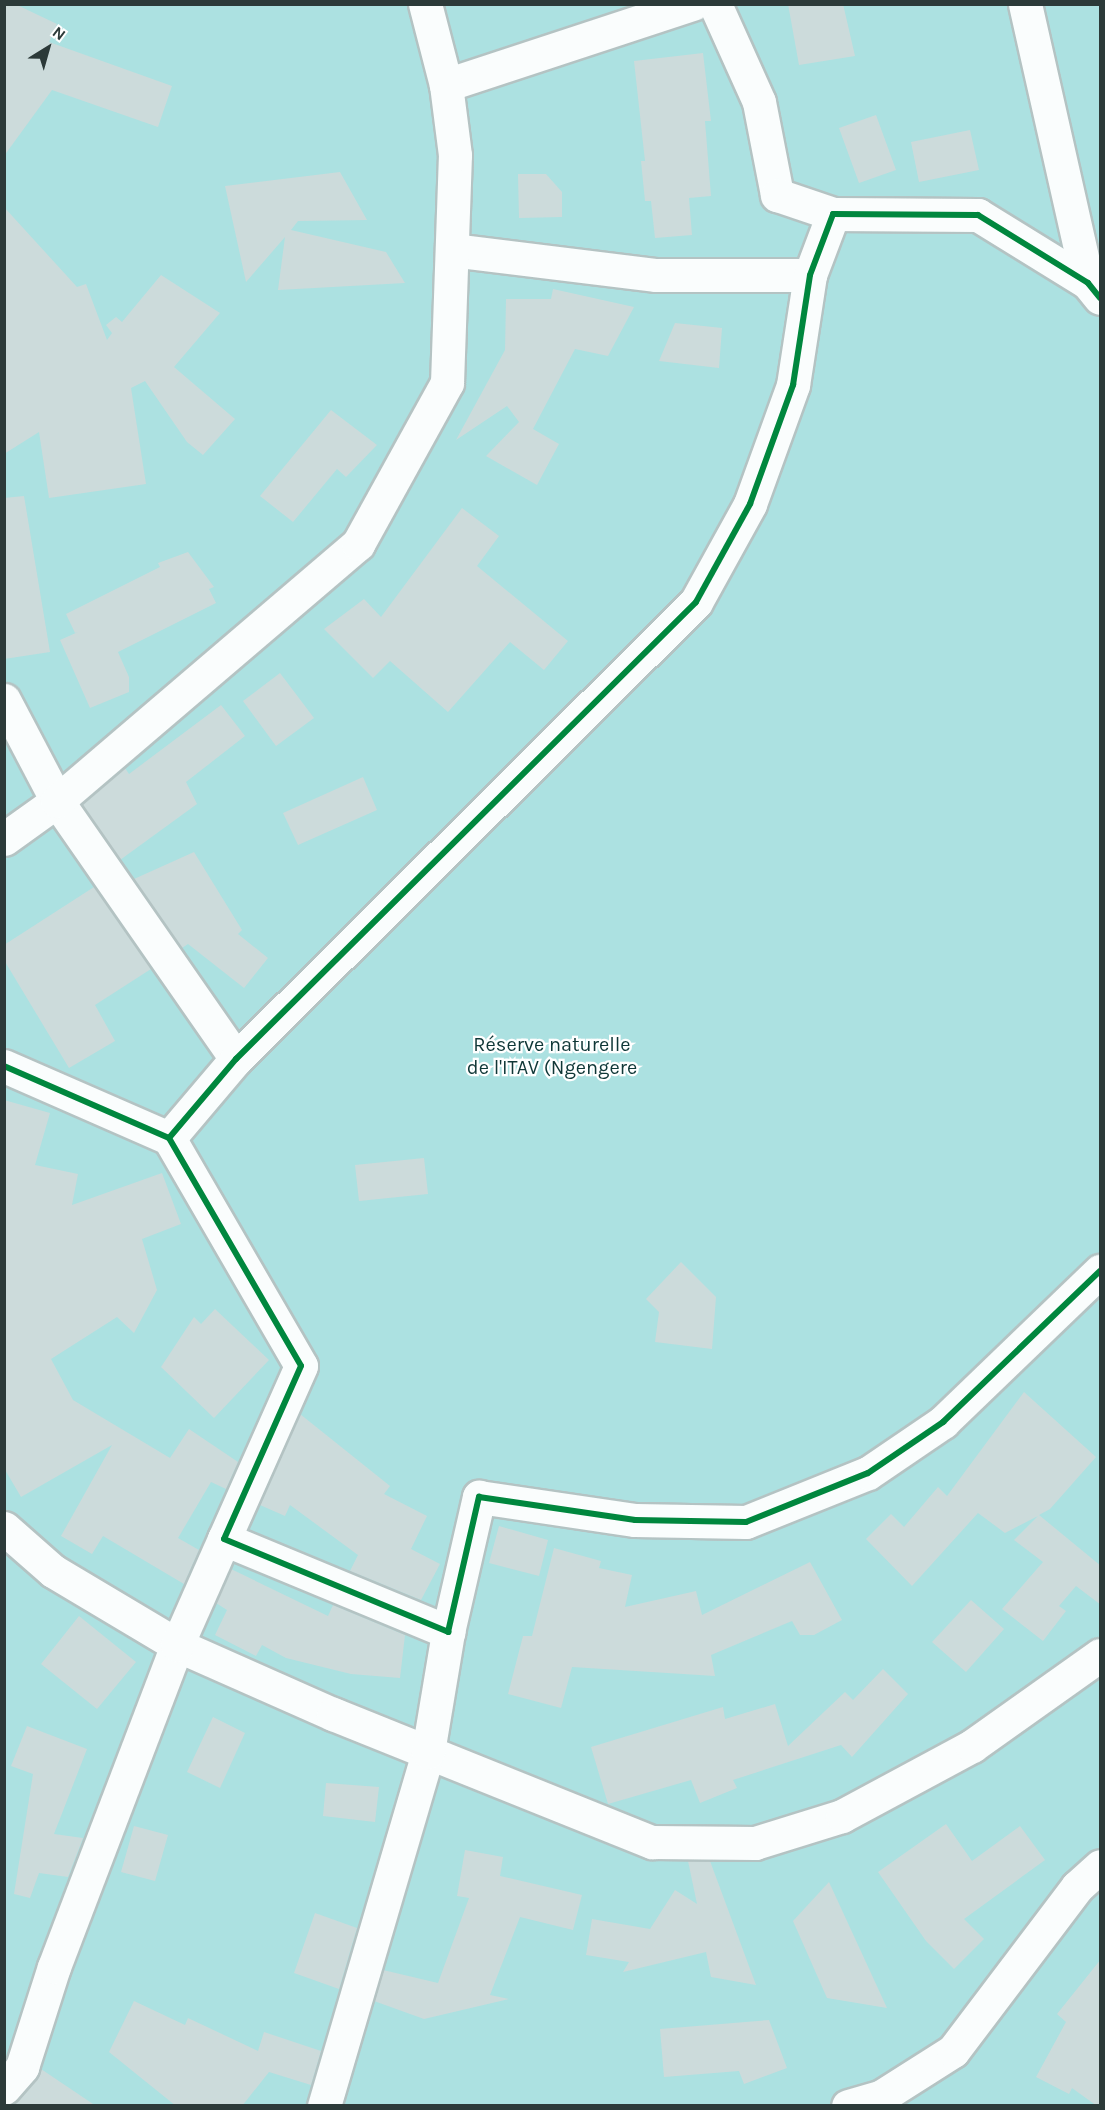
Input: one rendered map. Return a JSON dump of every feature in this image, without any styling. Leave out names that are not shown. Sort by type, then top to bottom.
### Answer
[{"type":"street","points":[[4,840],[57,801],[357,544],[447,383],[455,155],[447,85],[425,4]]},
{"type":"street","points":[[447,85],[693,4]]},
{"type":"street","points":[[715,4],[759,102],[777,195],[833,214],[978,215],[1094,290]]},
{"type":"street","points":[[1027,5],[1094,290]]},
{"type":"street","points":[[169,1138],[236,1059],[696,602],[750,504],[793,385],[810,274],[833,214]]},
{"type":"street","points":[[452,250],[656,275],[810,274]]},
{"type":"street","points":[[4,700],[57,801],[236,1059]]},
{"type":"street","points":[[4,1066],[169,1138],[301,1366],[177,1645],[54,1967],[22,2067],[4,2088]]},
{"type":"street","points":[[324,2106],[428,1752],[448,1632],[479,1497],[635,1521],[746,1522],[868,1473],[943,1422],[1101,1271]]},
{"type":"street","points":[[4,1528],[53,1571],[177,1645],[428,1752],[652,1842],[755,1843],[842,1816],[972,1746],[1101,1654]]},
{"type":"street","points":[[224,1539],[448,1632]]},
{"type":"street","points":[[848,2106],[882,2096],[953,2051],[1077,1887],[1101,1866]]},
{"type":"green space","name":"Réserve naturelle de l'ITAV (Ngengere","points":[[5,5],[1100,5],[1100,2105],[5,2105]]},
{"type":"building","points":[[4,4],[15,4],[57,24],[49,42],[172,86],[158,127],[52,90],[4,156]]},
{"type":"building","points":[[788,4],[843,4],[855,56],[799,65]]},
{"type":"building","points":[[703,53],[711,121],[705,121],[711,196],[689,198],[692,235],[655,238],[651,201],[645,201],[641,161],[645,161],[634,61]]},
{"type":"building","points":[[876,115],[896,170],[859,183],[839,128]]},
{"type":"building","points":[[970,130],[979,170],[919,182],[911,142]]},
{"type":"building","points":[[340,172],[367,220],[298,221],[291,230],[386,252],[405,283],[278,290],[285,237],[246,282],[225,186]]},
{"type":"building","points":[[518,174],[546,174],[562,192],[562,217],[519,218]]},
{"type":"building","points":[[4,207],[77,287],[86,284],[107,340],[112,333],[106,325],[116,317],[122,322],[161,275],[220,313],[174,367],[235,419],[203,455],[187,442],[145,381],[131,388],[146,484],[49,498],[39,432],[4,454]]},
{"type":"building","points":[[553,289],[634,307],[608,356],[575,349],[533,429],[559,444],[537,485],[486,456],[519,422],[507,406],[456,440],[505,350],[506,299],[551,299]]},
{"type":"building","points":[[675,323],[722,328],[719,368],[659,361]]},
{"type":"building","points":[[331,410],[377,445],[346,477],[337,469],[293,522],[260,496]]},
{"type":"building","points":[[24,496],[50,652],[4,659],[4,498]]},
{"type":"building","points":[[462,508],[499,536],[477,566],[568,641],[544,670],[510,642],[448,712],[390,661],[373,678],[324,629],[364,599],[381,617]]},
{"type":"building","points":[[188,552],[214,587],[209,589],[216,603],[118,652],[129,677],[129,692],[90,708],[60,640],[78,632],[75,633],[66,614],[160,567],[158,563]]},
{"type":"building","points":[[280,673],[314,718],[276,746],[243,701]]},
{"type":"building","points":[[221,705],[245,736],[186,782],[197,804],[120,860],[82,804],[125,768],[129,774]]},
{"type":"building","points":[[363,777],[377,810],[298,845],[283,813]]},
{"type":"building","points":[[194,852],[242,930],[238,934],[268,958],[244,988],[188,944],[182,948],[134,879]]},
{"type":"building","points":[[94,887],[151,969],[95,1005],[115,1041],[69,1068],[4,960],[4,945]]},
{"type":"building","points":[[4,1100],[50,1113],[35,1165],[78,1174],[72,1205],[162,1173],[181,1224],[142,1239],[157,1290],[134,1333],[117,1317],[51,1359],[73,1400],[170,1458],[189,1429],[238,1462],[226,1489],[211,1482],[178,1538],[199,1550],[184,1584],[103,1536],[92,1554],[61,1536],[112,1445],[21,1497],[4,1468]]},
{"type":"building","points":[[424,1158],[428,1194],[359,1201],[355,1165]]},
{"type":"building","points":[[681,1262],[716,1297],[712,1349],[655,1342],[659,1312],[646,1299]]},
{"type":"building","points":[[215,1309],[269,1360],[214,1418],[161,1367],[194,1317],[201,1324]]},
{"type":"building","points":[[1024,1392],[1096,1457],[1050,1509],[1039,1515],[1101,1566],[1101,1605],[1076,1586],[1059,1606],[1066,1611],[1043,1641],[1002,1609],[1043,1562],[1014,1540],[1038,1516],[1005,1533],[978,1513],[912,1586],[866,1539],[891,1514],[904,1527],[938,1487],[947,1496]]},
{"type":"building","points":[[300,1414],[390,1486],[384,1494],[427,1516],[411,1549],[440,1564],[421,1600],[350,1571],[358,1555],[290,1505],[285,1516],[260,1505]]},
{"type":"building","points":[[499,1526],[548,1540],[539,1576],[489,1563]]},
{"type":"building","points":[[554,1548],[601,1561],[599,1568],[632,1575],[625,1607],[696,1591],[702,1615],[810,1562],[842,1620],[814,1635],[800,1635],[792,1621],[711,1655],[715,1676],[572,1667],[561,1708],[508,1694],[523,1636],[532,1636]]},
{"type":"building","points":[[231,1569],[328,1616],[333,1605],[405,1635],[400,1678],[351,1674],[286,1658],[262,1645],[256,1656],[215,1635],[227,1610],[216,1603]]},
{"type":"building","points":[[971,1600],[1004,1629],[966,1672],[932,1642]]},
{"type":"building","points":[[79,1616],[136,1662],[97,1709],[41,1664]]},
{"type":"building","points":[[883,1669],[908,1694],[852,1757],[841,1745],[733,1780],[737,1788],[700,1803],[691,1780],[608,1804],[591,1747],[723,1707],[725,1719],[775,1704],[788,1746],[845,1692],[853,1700]]},
{"type":"building","points":[[213,1717],[245,1733],[220,1788],[187,1772]]},
{"type":"building","points":[[27,1726],[87,1749],[54,1834],[83,1838],[68,1877],[39,1873],[30,1898],[14,1894],[33,1774],[11,1766]]},
{"type":"building","points":[[326,1783],[379,1787],[375,1822],[323,1816]]},
{"type":"building","points":[[946,1824],[972,1861],[1020,1826],[1045,1860],[964,1919],[984,1939],[954,1969],[926,1941],[878,1872]]},
{"type":"building","points":[[134,1826],[168,1835],[155,1881],[121,1872]]},
{"type":"building","points":[[465,1850],[503,1857],[500,1876],[582,1895],[573,1930],[520,1917],[490,1995],[509,1999],[424,2019],[374,2001],[383,1970],[438,1983],[469,1898],[457,1896]]},
{"type":"building","points":[[688,1861],[710,1861],[756,1985],[711,1977],[706,1952],[623,1972],[629,1962],[586,1955],[592,1919],[650,1929],[675,1890],[697,1904]]},
{"type":"building","points":[[829,1882],[887,2008],[827,1998],[793,1921]]},
{"type":"building","points":[[315,1913],[357,1928],[339,1989],[294,1973]]},
{"type":"building","points":[[1101,1959],[1101,2106],[1097,2106],[1072,2088],[1069,2094],[1036,2077],[1066,2022],[1057,2014]]},
{"type":"building","points":[[134,2001],[185,2025],[188,2018],[258,2051],[264,2032],[321,2051],[311,2085],[269,2072],[242,2106],[176,2106],[109,2052]]},
{"type":"building","points":[[769,2020],[787,2068],[744,2084],[739,2071],[664,2077],[660,2029]]},
{"type":"building","points":[[41,2069],[96,2106],[11,2106]]},
{"type":"cycle path","points":[[4,1066],[169,1138],[236,1059],[696,602],[750,504],[793,385],[810,275],[833,214],[978,215],[1088,283],[1100,298]]},
{"type":"cycle path","points":[[169,1138],[301,1366],[224,1539],[448,1632],[479,1497],[635,1520],[746,1522],[868,1473],[943,1422],[1100,1271]]}]
